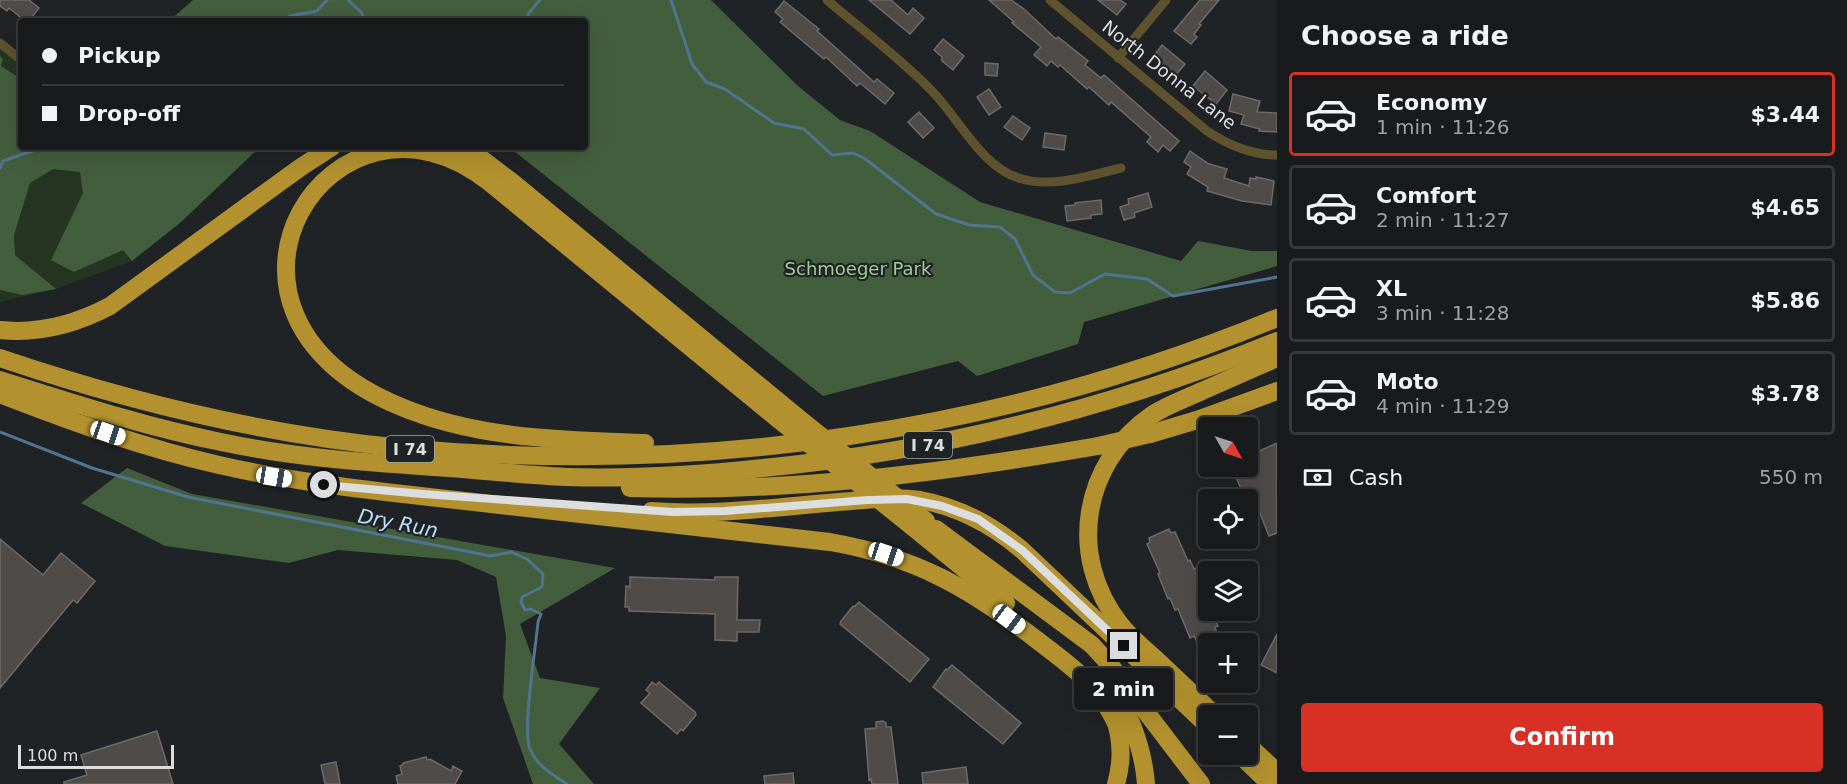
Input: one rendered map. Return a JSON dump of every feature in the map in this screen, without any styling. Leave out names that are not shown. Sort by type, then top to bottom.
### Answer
[{"type":"highway","points":[[0,330],[30,330],[63,325],[91,316],[110,306],[327,150]]},
{"type":"highway","points":[[395,150],[365,156],[331,175],[316,189],[301,210],[292,231],[286,257],[287,285],[292,309],[305,334],[321,354],[362,388],[408,410],[475,429],[520,435],[615,442],[686,444],[718,452]]},
{"type":"highway","points":[[421,150],[439,153],[458,160],[489,182],[1078,644],[1096,662],[1118,694],[1130,718],[1140,744],[1146,784]]},
{"type":"highway","points":[[467,150],[503,175],[787,418]]},
{"type":"highway","points":[[1153,365],[1218,332],[1277,307]]},
{"type":"highway","name":"I 74","points":[[0,358],[171,409],[259,428],[357,443],[461,453],[610,456],[718,452],[821,441],[916,426],[1040,398],[1153,365],[1277,318]]},
{"type":"highway","name":"I 74","points":[[0,380],[133,421],[223,443],[286,454],[344,461],[566,477],[650,476],[740,471],[824,462],[919,447],[1005,428],[1116,399],[1277,341]]},
{"type":"highway","points":[[1204,705],[1133,638],[1113,615],[1093,572],[1089,549],[1089,516],[1099,480],[1111,455],[1141,423],[1164,408],[1277,358]]},
{"type":"highway","points":[[566,477],[603,487],[690,489],[787,487],[913,474],[1098,446],[1197,420],[1277,391]]},
{"type":"highway","points":[[0,394],[146,446],[228,467],[338,487],[830,542],[886,554],[948,580],[1009,619],[1084,678],[1105,701],[1117,726]]},
{"type":"highway","points":[[338,487],[673,512],[725,511],[897,498],[942,506],[978,519],[1013,543],[1198,717]]},
{"type":"highway","points":[[924,525],[1078,664],[1104,696],[1117,726],[1121,752],[1116,784]]},
{"type":"highway","points":[[924,525],[1092,645],[1201,784]]},
{"type":"highway","points":[[1258,754],[1277,772]]},
{"type":"highway","points":[[1250,765],[1270,784]]},
{"type":"street","points":[[827,0],[930,88],[990,161],[1009,175],[1028,181],[1046,182],[1121,168]]},
{"type":"street","name":"North Donna Lane","points":[[1050,0],[1180,110],[1216,137],[1248,151],[1277,155]]},
{"type":"street","points":[[1118,58],[1166,0]]},
{"type":"street","points":[[0,43],[18,58]]},
{"type":"green space","name":"Schmoeger Park","points":[[193,0],[711,0],[798,86],[840,120],[870,131],[980,202],[1181,261],[1198,241],[1252,251],[1277,251],[1277,266],[1084,322],[1078,344],[977,376],[958,361],[823,396],[512,150],[588,150],[588,18],[172,18]]},
{"type":"green space","points":[[0,42],[18,57],[18,150],[257,150],[132,261],[56,289],[0,302]]},
{"type":"green space","points":[[0,56],[3,59],[1,66],[18,77],[18,150],[257,150],[180,223],[132,261],[123,250],[74,272],[51,260],[83,193],[80,172],[53,169],[30,183],[14,235],[15,255],[56,289],[22,295],[0,290]]},
{"type":"green space","points":[[127,468],[192,494],[615,568],[520,624],[540,678],[600,688],[559,744],[594,784],[533,784],[503,698],[506,636],[496,577],[457,560],[338,550],[289,563],[165,546],[81,503]]},
{"type":"building","points":[[0,0],[29,0],[39,8],[31,18],[21,18],[9,8],[7,11],[0,6]]},
{"type":"building","points":[[869,0],[891,0],[908,15],[913,8],[924,18],[910,34]]},
{"type":"building","points":[[989,0],[1011,0],[1024,9],[1056,39],[1058,37],[1088,61],[1085,65],[1101,78],[1104,75],[1179,141],[1170,151],[1163,145],[1158,152],[1147,142],[1151,137],[1111,102],[1109,105],[1060,65],[1058,67],[1051,61],[1047,66],[1034,55],[1041,47]]},
{"type":"building","points":[[1098,0],[1120,0],[1126,4],[1117,15]]},
{"type":"building","points":[[1200,0],[1219,0],[1199,24],[1201,25],[1194,34],[1197,37],[1191,44],[1174,31]]},
{"type":"building","points":[[784,1],[819,29],[817,31],[874,82],[877,79],[894,93],[885,104],[860,83],[857,86],[826,57],[824,59],[780,22],[783,19],[775,12]]},
{"type":"building","points":[[943,39],[964,56],[953,70],[934,50]]},
{"type":"building","points":[[1162,45],[1185,64],[1175,76],[1153,57]]},
{"type":"building","points":[[985,63],[998,64],[997,76],[985,75]]},
{"type":"building","points":[[1205,71],[1227,90],[1216,104],[1193,86]]},
{"type":"building","points":[[989,89],[1001,107],[989,115],[977,97]]},
{"type":"building","points":[[1233,94],[1260,101],[1257,112],[1277,113],[1277,132],[1259,131],[1260,129],[1241,124],[1244,115],[1229,111]]},
{"type":"building","points":[[919,112],[934,128],[923,138],[908,122]]},
{"type":"building","points":[[1013,116],[1030,128],[1022,140],[1004,127]]},
{"type":"building","points":[[1045,133],[1066,136],[1064,150],[1043,147]]},
{"type":"building","points":[[1190,151],[1209,164],[1227,169],[1224,178],[1249,186],[1250,178],[1274,181],[1271,205],[1242,201],[1207,191],[1208,187],[1187,174],[1191,167],[1184,162]]},
{"type":"building","points":[[1148,193],[1152,207],[1134,213],[1135,217],[1124,220],[1120,207],[1129,204],[1128,199]]},
{"type":"building","points":[[1101,200],[1102,214],[1067,221],[1065,206]]},
{"type":"building","points":[[1277,443],[1277,533],[1269,536],[1258,511],[1258,489],[1241,489],[1236,477],[1258,477],[1258,452]]},
{"type":"building","points":[[1169,529],[1171,533],[1175,532],[1188,561],[1190,560],[1194,569],[1198,567],[1198,621],[1216,621],[1218,626],[1215,627],[1216,631],[1198,633],[1197,642],[1194,636],[1190,638],[1178,609],[1175,610],[1170,598],[1168,599],[1158,574],[1160,573],[1147,544],[1150,542],[1149,538]]},
{"type":"building","points":[[0,539],[43,575],[61,553],[95,581],[77,603],[73,600],[0,688]]},
{"type":"building","points":[[630,577],[715,580],[715,577],[738,577],[737,620],[760,620],[759,632],[737,632],[737,641],[715,640],[715,614],[629,611],[629,607],[625,607],[626,586],[630,587]]},
{"type":"building","points":[[859,602],[929,659],[910,682],[840,624],[853,606]]},
{"type":"building","points":[[1277,634],[1277,673],[1261,665]]},
{"type":"building","points":[[952,665],[1021,723],[1003,744],[933,687],[946,669]]},
{"type":"building","points":[[652,682],[656,685],[659,682],[695,712],[696,715],[683,731],[681,729],[677,734],[641,703],[650,693],[646,690]]},
{"type":"building","points":[[883,721],[886,727],[891,727],[898,784],[872,784],[871,779],[869,780],[865,729],[876,728],[876,722]]},
{"type":"building","points":[[157,731],[173,784],[64,784],[64,782],[87,775],[81,755]]},
{"type":"building","points":[[426,757],[427,760],[430,759],[451,771],[453,766],[462,771],[455,784],[398,784],[396,776],[402,774],[400,766],[403,763]]},
{"type":"building","points":[[336,762],[340,784],[325,784],[321,765]]},
{"type":"building","points":[[966,767],[968,784],[923,784],[922,773]]},
{"type":"building","points":[[793,773],[794,784],[765,784],[764,776]]},
{"type":"waterway","points":[[288,18],[317,11],[327,0]]},
{"type":"waterway","points":[[348,0],[362,13],[363,18]]},
{"type":"waterway","points":[[527,18],[528,14],[540,0]]},
{"type":"waterway","points":[[671,0],[692,64],[706,82],[725,89],[774,123],[804,129],[832,155],[853,153],[864,158],[936,214],[969,225],[1000,227],[1015,239],[1033,275],[1055,292],[1070,293],[1105,274],[1147,279],[1173,296],[1277,277]]},
{"type":"waterway","points":[[0,168],[3,161],[35,150]]},
{"type":"waterway","name":"Dry Run","points":[[0,432],[92,468],[188,497],[491,556],[511,552],[527,559],[543,574],[542,587],[522,597],[521,602],[525,610],[531,609],[541,614],[530,688],[528,739],[530,749],[537,760],[567,784]]},
{"type":"route","points":[[324,485],[701,513],[897,498],[923,501],[967,514],[992,527],[1022,550],[1124,646]]}]
